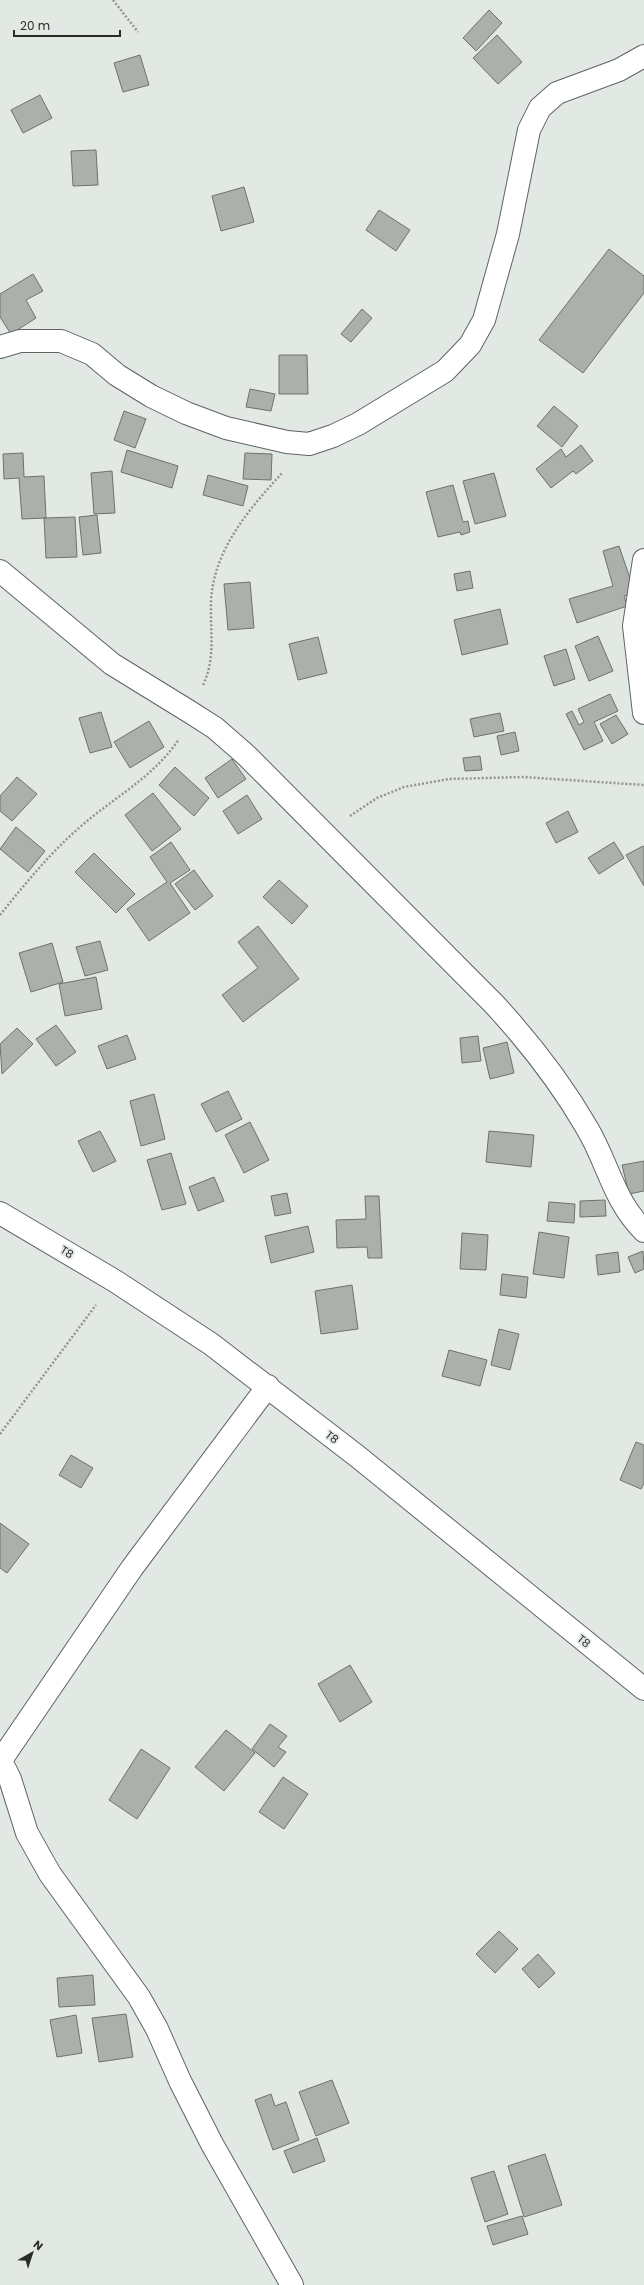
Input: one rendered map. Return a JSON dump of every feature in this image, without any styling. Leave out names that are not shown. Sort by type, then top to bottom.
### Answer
[{"type":"street","points":[[0,347],[20,341],[61,341],[92,354],[131,383],[186,413],[226,428],[260,437],[309,444],[333,436],[404,398],[445,371],[470,345],[484,320],[508,234],[529,130],[540,108],[557,93],[620,70],[644,56]]},
{"type":"street","points":[[644,560],[634,626],[644,713]]},
{"type":"street","points":[[0,571],[112,664],[215,728],[246,755],[324,832],[517,1029],[545,1064],[588,1129],[612,1185],[634,1221],[644,1231]]},
{"type":"street","name":"T8","points":[[0,1213],[115,1281],[211,1344],[268,1386],[644,1690]]},
{"type":"street","points":[[268,1386],[132,1568],[0,1759],[10,1779],[27,1833],[50,1874],[139,1997],[157,2029],[180,2081],[212,2144],[292,2285]]},
{"type":"path","points":[[113,0],[138,32]]},
{"type":"path","points":[[0,914],[59,847],[80,826],[130,789],[169,754],[179,739],[209,673],[213,644],[211,602],[215,571],[218,564],[245,517],[262,494],[309,444]]},
{"type":"path","points":[[324,832],[377,798],[404,788],[449,779],[524,777],[644,785]]},
{"type":"path","points":[[0,1434],[115,1281]]},
{"type":"building","points":[[489,10],[502,23],[476,51],[463,38]]},
{"type":"building","points":[[497,35],[522,62],[498,84],[473,58]]},
{"type":"building","points":[[140,55],[149,85],[123,92],[114,63]]},
{"type":"building","points":[[40,95],[52,118],[23,133],[11,110]]},
{"type":"building","points":[[96,150],[98,185],[73,186],[71,151]]},
{"type":"building","points":[[244,187],[254,222],[221,231],[212,196]]},
{"type":"building","points":[[379,210],[410,230],[396,251],[366,230]]},
{"type":"building","points":[[609,249],[644,276],[644,293],[583,373],[539,340]]},
{"type":"building","points":[[33,274],[43,291],[26,300],[36,318],[11,334],[0,317],[0,294]]},
{"type":"building","points":[[362,309],[372,318],[351,342],[341,334]]},
{"type":"building","points":[[279,355],[307,355],[308,394],[279,394]]},
{"type":"building","points":[[250,389],[275,394],[271,411],[246,407]]},
{"type":"building","points":[[554,406],[578,426],[562,447],[537,426]]},
{"type":"building","points":[[124,411],[146,419],[135,448],[114,440]]},
{"type":"building","points":[[581,445],[593,461],[576,474],[573,471],[551,488],[536,469],[561,449],[566,457]]},
{"type":"building","points":[[127,450],[178,466],[172,488],[121,472]]},
{"type":"building","points":[[23,453],[24,477],[44,476],[46,518],[22,519],[19,478],[4,479],[3,454]]},
{"type":"building","points":[[245,453],[272,454],[271,480],[243,479]]},
{"type":"building","points":[[112,471],[115,513],[94,514],[91,473]]},
{"type":"building","points":[[494,473],[506,516],[475,524],[463,481]]},
{"type":"building","points":[[208,475],[248,486],[243,506],[203,495]]},
{"type":"building","points":[[453,485],[463,522],[468,521],[470,532],[461,535],[460,532],[438,537],[426,492]]},
{"type":"building","points":[[97,515],[101,553],[83,555],[79,517]]},
{"type":"building","points":[[75,517],[77,557],[46,558],[44,518]]},
{"type":"building","points":[[619,546],[635,593],[624,596],[627,606],[577,623],[569,599],[613,586],[603,551]]},
{"type":"building","points":[[470,571],[473,588],[457,591],[454,574]]},
{"type":"building","points":[[250,582],[254,628],[228,630],[224,584]]},
{"type":"building","points":[[500,609],[508,644],[462,655],[454,620]]},
{"type":"building","points":[[598,636],[613,671],[589,681],[575,646]]},
{"type":"building","points":[[318,637],[327,673],[298,680],[289,644]]},
{"type":"building","points":[[566,649],[575,679],[554,686],[544,656]]},
{"type":"building","points":[[610,694],[618,711],[594,722],[603,741],[584,750],[566,714],[572,711],[579,725],[584,722],[578,709]]},
{"type":"building","points":[[101,712],[112,747],[90,753],[79,718]]},
{"type":"building","points":[[500,713],[504,731],[474,737],[470,719]]},
{"type":"building","points":[[616,715],[628,734],[612,744],[600,724]]},
{"type":"building","points":[[149,721],[164,747],[130,768],[114,742]]},
{"type":"building","points":[[515,732],[519,751],[501,755],[497,736]]},
{"type":"building","points":[[480,756],[482,770],[465,771],[463,758]]},
{"type":"building","points":[[232,759],[246,779],[218,798],[205,778]]},
{"type":"building","points":[[175,767],[209,798],[194,816],[159,785]]},
{"type":"building","points":[[17,777],[37,794],[12,821],[0,811],[0,796]]},
{"type":"building","points":[[153,793],[181,829],[152,851],[125,815]]},
{"type":"building","points":[[247,795],[262,819],[238,834],[223,811]]},
{"type":"building","points":[[568,811],[578,832],[556,843],[546,823]]},
{"type":"building","points":[[16,827],[45,851],[28,872],[0,849]]},
{"type":"building","points":[[171,842],[190,870],[170,883],[190,913],[149,941],[127,909],[167,882],[150,857]]},
{"type":"building","points":[[614,842],[624,858],[599,874],[588,858]]},
{"type":"building","points":[[643,846],[644,847],[644,886],[626,855]]},
{"type":"building","points":[[94,853],[135,894],[116,913],[75,872]]},
{"type":"building","points":[[194,870],[213,896],[195,910],[175,884]]},
{"type":"building","points":[[279,880],[308,906],[292,924],[263,897]]},
{"type":"building","points":[[258,926],[299,979],[243,1022],[222,995],[258,968],[238,942]]},
{"type":"building","points":[[100,941],[108,970],[85,976],[76,947]]},
{"type":"building","points":[[52,943],[63,982],[31,992],[19,953]]},
{"type":"building","points":[[96,977],[102,1009],[65,1016],[59,984]]},
{"type":"building","points":[[56,1025],[76,1052],[56,1066],[36,1039]]},
{"type":"building","points":[[17,1028],[33,1044],[2,1074],[0,1044]]},
{"type":"building","points":[[127,1035],[136,1059],[107,1069],[98,1046]]},
{"type":"building","points":[[478,1036],[481,1061],[462,1063],[460,1038]]},
{"type":"building","points":[[507,1042],[514,1073],[490,1079],[483,1048]]},
{"type":"building","points":[[228,1091],[242,1119],[216,1132],[201,1104]]},
{"type":"building","points":[[154,1094],[165,1139],[141,1146],[130,1101]]},
{"type":"building","points":[[250,1122],[269,1160],[244,1173],[225,1135]]},
{"type":"building","points":[[100,1131],[116,1161],[93,1172],[78,1141]]},
{"type":"building","points":[[489,1131],[534,1135],[531,1167],[486,1162]]},
{"type":"building","points":[[171,1153],[186,1204],[162,1210],[147,1160]]},
{"type":"building","points":[[644,1161],[644,1191],[629,1194],[622,1165]]},
{"type":"building","points":[[214,1177],[224,1201],[198,1211],[189,1187]]},
{"type":"building","points":[[287,1193],[291,1213],[275,1216],[271,1196]]},
{"type":"building","points":[[365,1196],[379,1196],[382,1258],[368,1258],[367,1247],[337,1248],[336,1220],[366,1219]]},
{"type":"building","points":[[605,1200],[606,1216],[580,1217],[580,1201]]},
{"type":"building","points":[[549,1202],[575,1204],[574,1223],[547,1221]]},
{"type":"building","points":[[308,1226],[314,1252],[271,1263],[265,1236]]},
{"type":"building","points":[[539,1232],[569,1237],[564,1278],[533,1274]]},
{"type":"building","points":[[462,1233],[488,1235],[486,1270],[460,1269]]},
{"type":"building","points":[[643,1251],[644,1269],[635,1273],[628,1257]]},
{"type":"building","points":[[618,1252],[620,1272],[598,1275],[596,1255]]},
{"type":"building","points":[[502,1274],[528,1277],[526,1298],[500,1295]]},
{"type":"building","points":[[352,1285],[358,1329],[321,1334],[315,1291]]},
{"type":"building","points":[[499,1329],[519,1334],[510,1370],[491,1365]]},
{"type":"building","points":[[449,1350],[487,1360],[480,1386],[442,1376]]},
{"type":"building","points":[[636,1442],[644,1445],[644,1483],[641,1489],[620,1480]]},
{"type":"building","points":[[71,1455],[93,1468],[81,1488],[59,1475]]},
{"type":"building","points":[[0,1523],[29,1544],[7,1573],[0,1568]]},
{"type":"building","points":[[350,1665],[372,1702],[340,1722],[318,1684]]},
{"type":"building","points":[[270,1724],[287,1736],[278,1747],[286,1752],[274,1767],[252,1749]]},
{"type":"building","points":[[226,1730],[255,1753],[224,1791],[195,1767]]},
{"type":"building","points":[[141,1749],[170,1768],[137,1819],[109,1800]]},
{"type":"building","points":[[283,1777],[308,1794],[284,1829],[259,1812]]},
{"type":"building","points":[[499,1931],[518,1949],[495,1973],[476,1954]]},
{"type":"building","points":[[538,1954],[555,1973],[539,1988],[522,1969]]},
{"type":"building","points":[[93,1975],[95,2005],[59,2007],[57,1978]]},
{"type":"building","points":[[126,2014],[133,2057],[99,2062],[92,2018]]},
{"type":"building","points":[[76,2015],[82,2053],[57,2057],[50,2020]]},
{"type":"building","points":[[332,2080],[349,2123],[316,2136],[299,2092]]},
{"type":"building","points":[[271,2094],[275,2106],[286,2102],[299,2140],[273,2150],[255,2100]]},
{"type":"building","points":[[317,2138],[325,2161],[293,2173],[284,2151]]},
{"type":"building","points":[[545,2154],[562,2205],[524,2217],[508,2166]]},
{"type":"building","points":[[494,2171],[508,2214],[485,2222],[471,2178]]},
{"type":"building","points":[[522,2216],[528,2234],[493,2245],[487,2226]]}]
